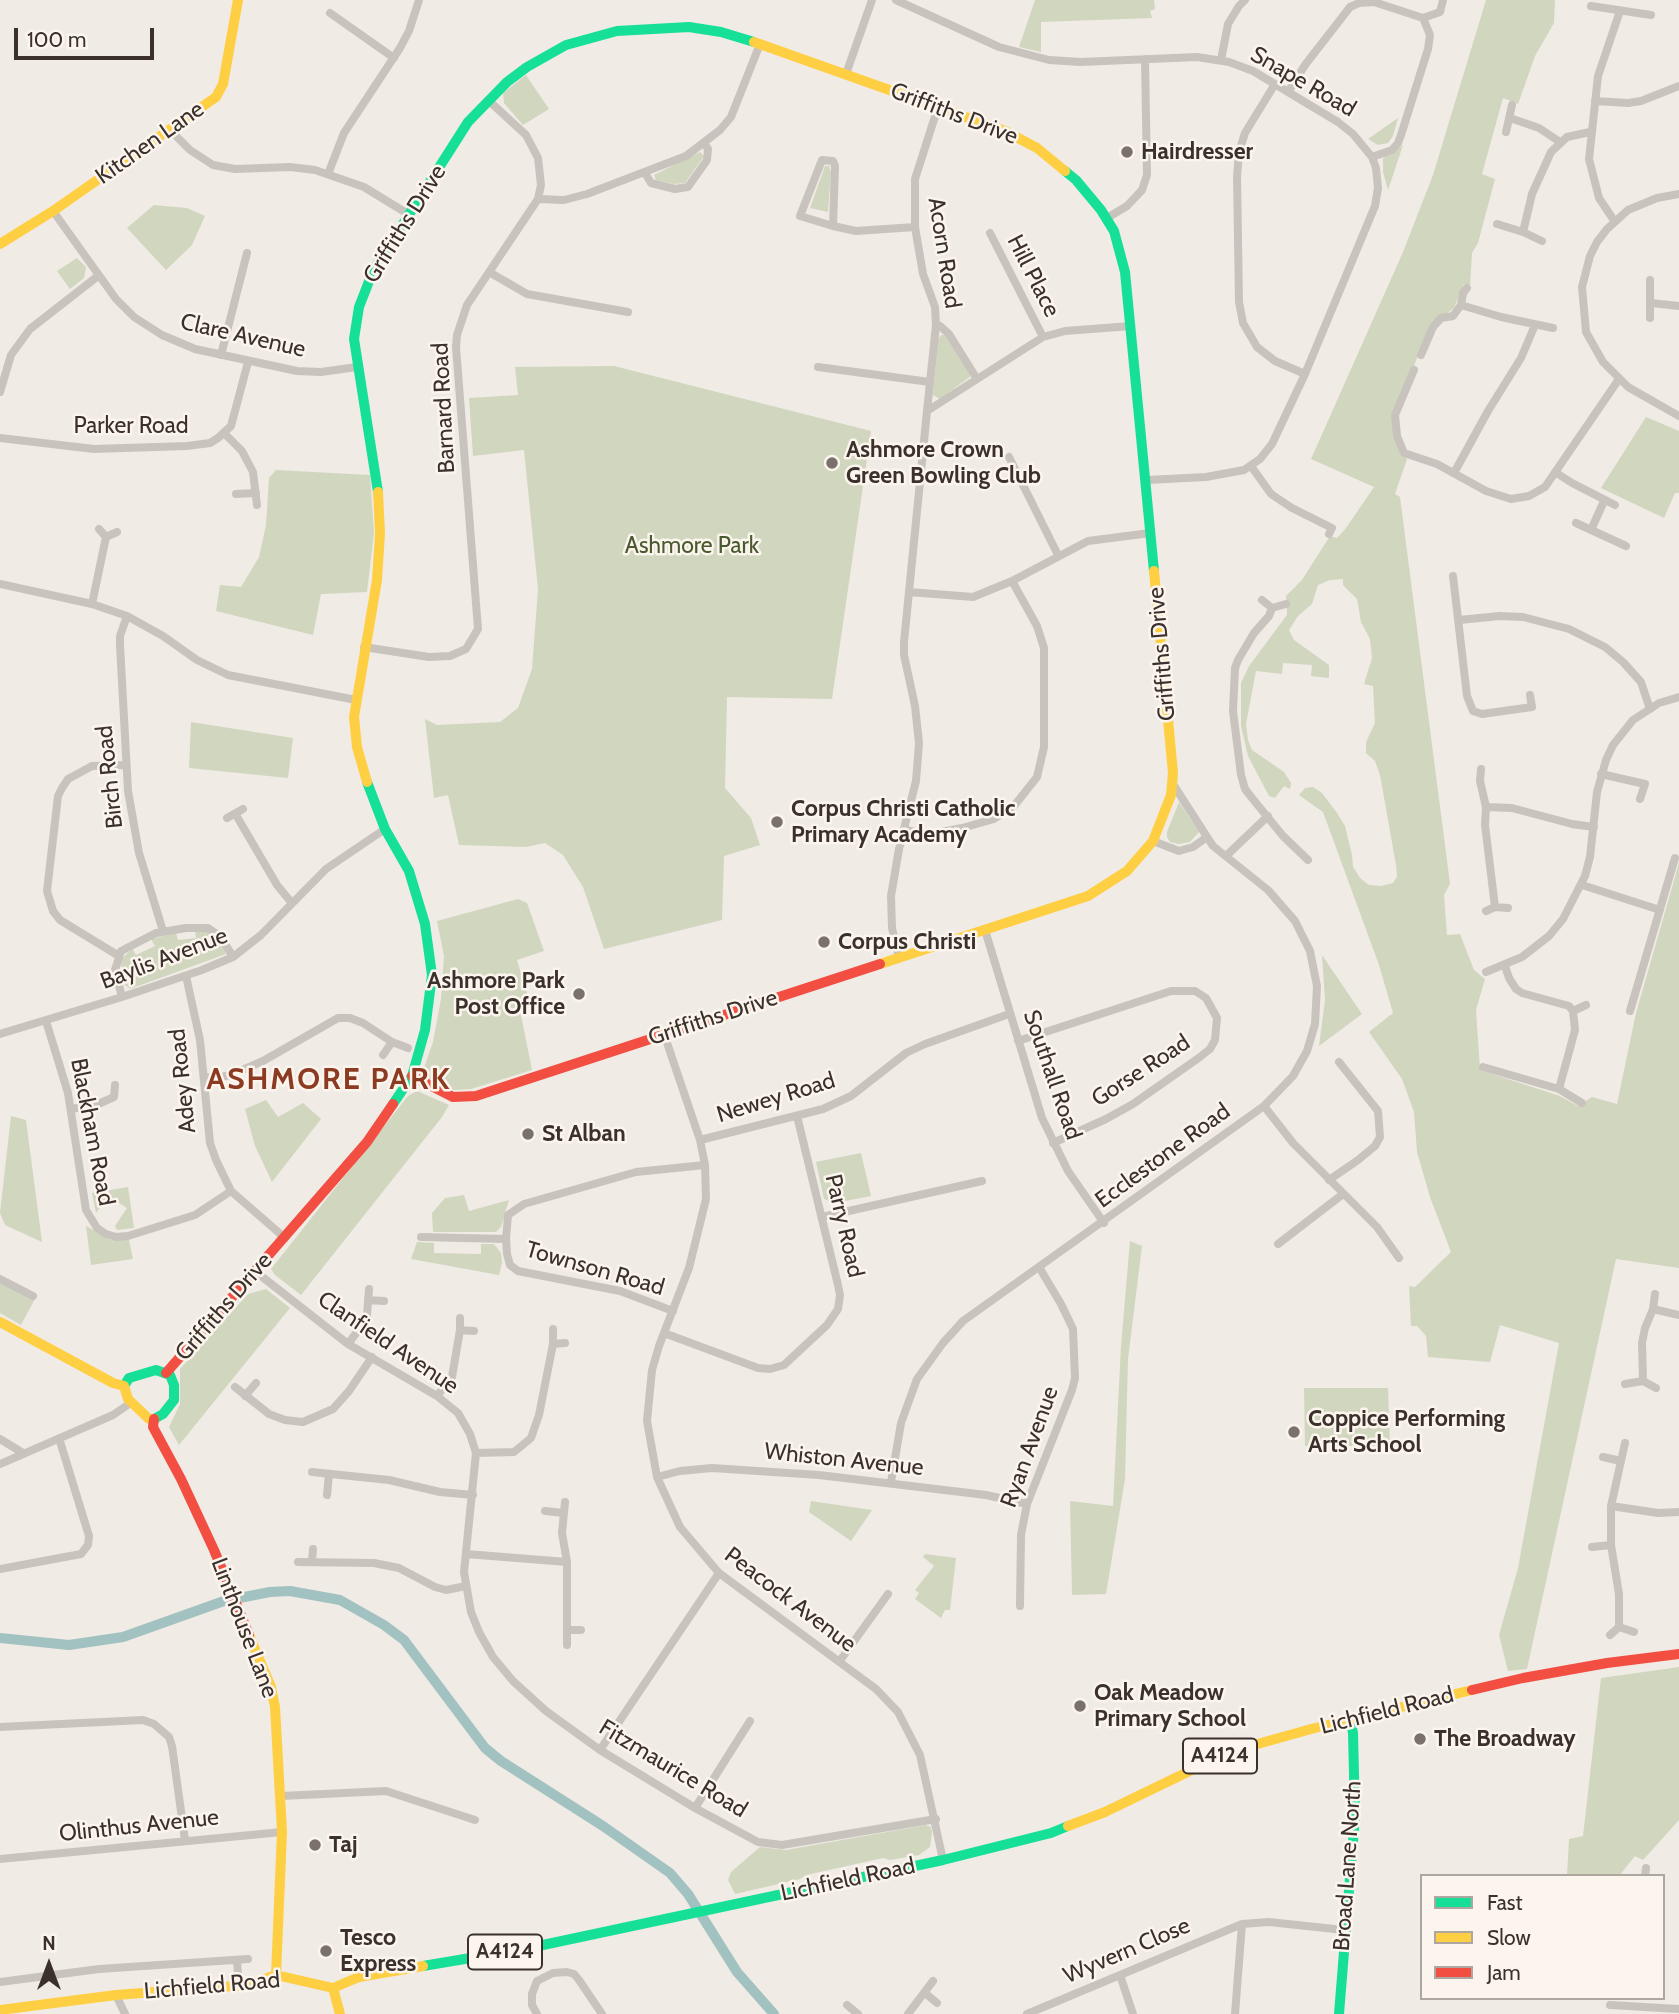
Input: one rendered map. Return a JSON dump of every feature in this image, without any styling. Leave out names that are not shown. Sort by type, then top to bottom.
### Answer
[{"type":"street","name":"Kitchen Lane","points":[[0,244],[53,211],[221,91],[237,0]]},
{"type":"street","points":[[328,174],[344,133],[408,32],[419,0]]},
{"type":"street","points":[[846,74],[873,0]]},
{"type":"street","name":"Snape Road","points":[[896,0],[968,34],[1035,58],[1065,62],[1197,57],[1221,60],[1253,71],[1288,92],[1353,134],[1372,157]]},
{"type":"street","points":[[1221,60],[1228,23],[1245,0]]},
{"type":"street","points":[[1288,92],[1305,65],[1350,7],[1369,1],[1423,18],[1440,12],[1443,0]]},
{"type":"street","points":[[1591,6],[1651,15]]},
{"type":"street","points":[[1615,222],[1599,198],[1589,159],[1598,76],[1620,11]]},
{"type":"street","points":[[330,13],[394,58]]},
{"type":"street","points":[[1147,480],[1223,475],[1251,466],[1266,453],[1278,435],[1375,206],[1378,188],[1372,157],[1391,150],[1398,144],[1428,49],[1430,34],[1423,18]]},
{"type":"street","name":"Griffiths Drive","points":[[166,1373],[368,1142],[412,1076],[429,1008],[432,975],[429,943],[409,871],[385,829],[363,775],[357,747],[354,716],[377,580],[380,512],[374,456],[354,339],[362,295],[373,271],[468,122],[506,82],[551,52],[580,40],[617,30],[689,27],[721,32],[760,44],[1005,131],[1037,148],[1076,180],[1107,218],[1124,264],[1147,480],[1172,784],[1167,806],[1153,841],[1127,871],[1097,892],[476,1096],[453,1097],[412,1076]]},
{"type":"street","points":[[488,100],[526,135],[535,150],[541,185],[538,199],[564,200],[679,160],[704,143],[731,117],[760,44]]},
{"type":"street","points":[[1107,218],[1127,206],[1142,190],[1147,175],[1145,59]]},
{"type":"street","points":[[1275,84],[1245,133],[1239,152],[1239,302],[1243,323],[1257,347],[1275,361],[1305,374]]},
{"type":"street","points":[[1595,101],[1641,101],[1679,86]]},
{"type":"street","points":[[1506,132],[1512,105]]},
{"type":"street","name":"Acorn Road","points":[[899,958],[892,928],[891,897],[916,781],[919,743],[915,706],[904,655],[936,325],[935,307],[923,274],[915,227],[915,179],[938,107]]},
{"type":"street","points":[[1510,118],[1539,128],[1560,142]]},
{"type":"street","points":[[172,127],[177,137],[190,150],[213,165],[235,169],[302,167],[364,187],[408,214]]},
{"type":"street","points":[[1523,232],[1532,194],[1551,152],[1567,137],[1590,132]]},
{"type":"street","points":[[645,173],[651,183],[675,188],[688,187],[707,160],[708,149],[704,143]]},
{"type":"street","points":[[833,226],[835,166],[833,161],[822,160],[800,216],[833,226],[856,231],[915,227]]},
{"type":"street","points":[[1679,194],[1628,209],[1597,242],[1590,256],[1582,287],[1586,332],[1592,345],[1619,379],[1645,398],[1679,416]]},
{"type":"street","name":"Barnard Road","points":[[364,647],[429,657],[450,656],[466,649],[478,629],[457,335],[467,305],[538,199]]},
{"type":"street","name":"Clare Avenue","points":[[53,211],[124,308],[148,327],[177,342],[248,362],[306,372],[357,367]]},
{"type":"street","points":[[1497,224],[1542,241]]},
{"type":"street","name":"Hill Place","points":[[990,233],[1043,337]]},
{"type":"street","points":[[221,355],[247,253]]},
{"type":"street","points":[[489,272],[527,294],[628,312]]},
{"type":"street","points":[[0,389],[11,355],[30,329],[98,276]]},
{"type":"street","points":[[1650,280],[1650,318]]},
{"type":"street","points":[[1421,355],[1433,327],[1441,318],[1453,316],[1461,305],[1466,288]]},
{"type":"street","points":[[1651,303],[1679,306]]},
{"type":"street","points":[[1461,305],[1484,313],[1553,328]]},
{"type":"street","name":"Acorn Road","points":[[936,325],[949,334],[977,379]]},
{"type":"street","points":[[1454,473],[1495,398],[1521,358],[1535,325]]},
{"type":"street","points":[[927,411],[1043,337],[1065,331],[1131,326]]},
{"type":"street","points":[[248,362],[234,418],[224,433],[242,451],[253,472],[257,505]]},
{"type":"street","points":[[818,367],[930,382]]},
{"type":"street","points":[[1414,370],[1395,415],[1401,447],[1408,456],[1437,464],[1486,491],[1511,499],[1538,492],[1555,472],[1619,379]]},
{"type":"street","name":"Parker Road","points":[[0,438],[112,449],[201,445],[210,443],[224,433]]},
{"type":"street","points":[[1009,457],[1058,555]]},
{"type":"street","points":[[1251,466],[1270,494],[1332,528],[1329,534]]},
{"type":"street","points":[[1555,472],[1615,505]]},
{"type":"street","points":[[236,494],[256,493]]},
{"type":"street","points":[[1591,530],[1604,500]]},
{"type":"street","points":[[1576,523],[1626,546]]},
{"type":"street","points":[[99,529],[106,537]]},
{"type":"street","points":[[106,537],[117,532]]},
{"type":"street","points":[[909,592],[972,597],[1099,538],[1150,533]]},
{"type":"street","points":[[92,604],[106,537]]},
{"type":"street","points":[[1453,576],[1467,696],[1473,711],[1482,714],[1532,707],[1530,695]]},
{"type":"street","points":[[904,830],[931,834],[994,819],[1014,806],[1037,777],[1044,747],[1044,648],[1037,626],[1012,580]]},
{"type":"street","points":[[0,584],[92,604],[127,616],[228,676],[356,700]]},
{"type":"street","points":[[1262,600],[1272,608]]},
{"type":"street","points":[[1272,608],[1286,604]]},
{"type":"street","points":[[1272,608],[1238,660],[1233,681],[1233,711],[1243,783],[1283,836],[1308,860]]},
{"type":"street","name":"Birch Road","points":[[127,616],[120,636],[120,645],[125,765],[130,809],[139,853],[163,931]]},
{"type":"street","points":[[1459,620],[1523,617],[1569,629],[1605,647],[1623,662],[1642,682],[1650,709]]},
{"type":"street","points":[[1486,972],[1522,957],[1549,936],[1563,919],[1582,885],[1590,857],[1601,774],[1610,753],[1622,732],[1633,720],[1650,709],[1679,697]]},
{"type":"street","points":[[119,956],[60,920],[52,911],[47,891],[58,796],[62,788],[68,779],[92,766],[125,765]]},
{"type":"street","points":[[1481,769],[1480,781],[1486,807],[1485,825],[1495,907]]},
{"type":"street","points":[[1601,774],[1645,784],[1640,799]]},
{"type":"street","name":"Ecclestone Road","points":[[891,1482],[901,1423],[917,1379],[963,1321],[1104,1223],[1264,1106],[1293,1076],[1307,1051],[1315,1024],[1317,986],[1310,951],[1295,921],[1268,890],[1207,837],[1172,784]]},
{"type":"street","points":[[1486,807],[1512,808],[1594,827]]},
{"type":"street","points":[[235,814],[277,885],[291,902]]},
{"type":"street","points":[[1226,856],[1268,816]]},
{"type":"street","name":"Baylis Avenue","points":[[0,1034],[122,998],[233,957],[261,935],[326,869],[385,829]]},
{"type":"street","points":[[1153,841],[1179,851],[1193,847],[1207,837]]},
{"type":"street","points":[[1630,1011],[1675,858]]},
{"type":"street","points":[[1582,885],[1660,910]]},
{"type":"street","points":[[1486,911],[1495,907],[1508,908]]},
{"type":"street","points":[[122,998],[115,970],[121,951],[163,931],[208,928],[221,937],[233,957]]},
{"type":"street","name":"Southall Road","points":[[985,930],[1042,1118],[1072,1177],[1104,1223]]},
{"type":"street","points":[[1505,966],[1509,978],[1522,993],[1569,1006],[1573,1011],[1575,1030],[1559,1088]]},
{"type":"street","name":"Adey Road","points":[[186,976],[205,1077],[210,1143],[223,1178],[231,1191],[285,1238]]},
{"type":"street","name":"Gorse Road","points":[[1018,1041],[1171,991],[1195,991],[1206,998],[1217,1018],[1214,1040],[1210,1049],[1200,1057],[1133,1104],[1053,1143]]},
{"type":"street","points":[[1573,1011],[1586,1005]]},
{"type":"street","name":"Newey Road","points":[[700,1140],[823,1109],[851,1096],[906,1053],[1009,1014]]},
{"type":"street","points":[[205,1077],[231,1075],[263,1061],[338,1018],[351,1018],[363,1023],[392,1042],[408,1048]]},
{"type":"street","name":"Blackham Road","points":[[46,1021],[63,1072],[86,1210],[90,1220],[106,1234],[128,1236],[206,1209],[231,1191]]},
{"type":"street","name":"Peacock Avenue","points":[[664,1034],[700,1140],[705,1165],[706,1199],[704,1217],[689,1268],[652,1370],[648,1437],[657,1477],[680,1527],[719,1573],[890,1702],[907,1726],[920,1755],[943,1860]]},
{"type":"street","points":[[383,1055],[392,1042]]},
{"type":"street","points":[[1329,1180],[1358,1160],[1375,1146],[1380,1138],[1378,1111],[1339,1062]]},
{"type":"street","points":[[1483,1067],[1559,1088],[1582,1103]]},
{"type":"street","points":[[71,1109],[96,1105],[114,1097],[115,1085]]},
{"type":"street","points":[[1264,1106],[1293,1143],[1377,1227],[1399,1258]]},
{"type":"street","name":"Parry Road","points":[[664,1333],[758,1368],[770,1369],[784,1365],[827,1325],[838,1309],[840,1295],[797,1116]]},
{"type":"street","name":"Townson Road","points":[[673,1311],[620,1291],[518,1271],[508,1260],[508,1215],[524,1204],[636,1172],[705,1165]]},
{"type":"street","points":[[822,1217],[982,1181]]},
{"type":"street","points":[[1278,1244],[1343,1194]]},
{"type":"street","points":[[421,1237],[506,1239]]},
{"type":"street","name":"Ryan Avenue","points":[[1020,1606],[1021,1535],[1027,1504],[1075,1378],[1073,1329],[1039,1267]]},
{"type":"street","name":"Clanfield Avenue","points":[[256,1272],[348,1344],[437,1395],[458,1413],[476,1452],[464,1572],[466,1586]]},
{"type":"street","points":[[0,1279],[33,1296]]},
{"type":"street","points":[[348,1344],[367,1315],[369,1289]]},
{"type":"street","points":[[1643,1381],[1642,1343],[1655,1294]]},
{"type":"street","points":[[368,1300],[384,1301]]},
{"type":"street","points":[[1653,1309],[1679,1315]]},
{"type":"street","points":[[437,1395],[452,1377],[460,1318]]},
{"type":"street","points":[[0,1322],[113,1383],[124,1386]]},
{"type":"street","points":[[476,1452],[514,1452],[531,1438],[539,1415],[553,1344],[553,1329]]},
{"type":"street","points":[[460,1330],[474,1331]]},
{"type":"street","points":[[553,1344],[565,1343]]},
{"type":"street","points":[[235,1387],[269,1415],[296,1422],[311,1420],[333,1409],[372,1357]]},
{"type":"street","points":[[152,1371],[166,1373],[173,1380],[174,1400],[163,1414],[149,1419],[131,1402],[124,1386],[129,1378],[152,1371]]},
{"type":"street","points":[[1625,1384],[1643,1381],[1656,1388]]},
{"type":"street","points":[[245,1395],[256,1383]]},
{"type":"street","points":[[0,1464],[113,1415],[131,1402]]},
{"type":"street","name":"Linthouse Lane","points":[[153,1419],[153,1427],[181,1479],[271,1687],[275,1707],[282,1832],[276,1975]]},
{"type":"street","points":[[0,1569],[80,1554],[88,1545],[89,1536],[59,1438]]},
{"type":"street","points":[[0,1439],[23,1453]]},
{"type":"street","points":[[1619,1627],[1619,1594],[1611,1545],[1612,1506],[1625,1443]]},
{"type":"street","points":[[1603,1457],[1621,1461]]},
{"type":"street","name":"Whiston Avenue","points":[[657,1477],[680,1471],[712,1468],[819,1475],[986,1495],[1027,1504]]},
{"type":"street","points":[[312,1472],[389,1480],[440,1492],[473,1495]]},
{"type":"street","points":[[327,1495],[329,1474]]},
{"type":"street","points":[[565,1502],[562,1533],[567,1562],[567,1645]]},
{"type":"street","points":[[1612,1506],[1658,1513],[1679,1512]]},
{"type":"street","points":[[545,1511],[564,1513]]},
{"type":"street","points":[[1592,1548],[1611,1545]]},
{"type":"street","points":[[312,1562],[313,1549]]},
{"type":"street","points":[[466,1553],[567,1562]]},
{"type":"street","points":[[298,1562],[390,1565],[435,1587],[446,1590],[466,1586]]},
{"type":"street","points":[[600,1750],[719,1573]]},
{"type":"street","name":"Fitzmaurice Road","points":[[466,1586],[471,1612],[479,1633],[493,1657],[527,1695],[600,1750],[695,1808],[758,1842],[770,1845],[936,1819]]},
{"type":"street","points":[[839,1662],[888,1594]]},
{"type":"street","points":[[1619,1627],[1634,1632]]},
{"type":"street","points":[[1610,1634],[1619,1627]]},
{"type":"street","points":[[567,1630],[581,1630]]},
{"type":"street","name":"Lichfield Road","points":[[0,2010],[116,1995],[248,1985],[276,1975],[333,1989],[359,1977],[524,1949],[943,1860],[1051,1833],[1105,1812],[1229,1752],[1350,1719],[1523,1678],[1679,1654]]},
{"type":"street","name":"Broad Lane North","points":[[1339,2014],[1355,1816],[1353,1733],[1350,1719]]},
{"type":"street","points":[[0,1727],[143,1720],[154,1724],[169,1737],[173,1746],[186,1840]]},
{"type":"street","points":[[695,1808],[750,1721]]},
{"type":"street","points":[[281,1796],[386,1791],[475,1820]]},
{"type":"street","name":"Olinthus Avenue","points":[[0,1859],[282,1832]]},
{"type":"street","points":[[1235,2014],[1241,1924],[1269,1922],[1344,1930]]},
{"type":"street","name":"Wyvern Close","points":[[1027,2014],[1241,1924]]},
{"type":"street","name":"Lichfield Road","points":[[0,1982],[99,1969],[248,1959]]},
{"type":"street","name":"Lichfield Road","points":[[237,1960],[238,1974]]},
{"type":"street","points":[[537,2014],[532,2005],[532,1994],[537,1981],[553,1973],[567,1972],[574,1974],[602,2014]]},
{"type":"street","points":[[1120,1975],[1133,2014]]},
{"type":"street","points":[[908,2014],[933,1982]]},
{"type":"street","points":[[333,1989],[340,2014]]},
{"type":"street","points":[[925,1993],[937,2003]]},
{"type":"street","points":[[116,1995],[125,2014]]},
{"type":"street","points":[[847,2005],[858,2014]]},
{"type":"street","points":[[1610,2006],[1679,2009]]},
{"type":"green space","points":[[1035,0],[1154,0],[1155,9],[1150,11],[1152,18],[1041,22],[1041,52],[1019,47]]},
{"type":"green space","points":[[1486,0],[1555,0],[1554,23],[1535,56],[1518,104],[1503,98],[1482,174],[1495,179],[1478,243],[1472,253],[1470,287],[1464,284],[1454,308],[1431,325],[1392,418],[1400,452],[1407,459],[1395,494],[1400,497],[1450,884],[1444,895],[1447,935],[1460,934],[1474,970],[1485,979],[1476,1010],[1480,1070],[1560,1096],[1578,1106],[1592,1097],[1617,1104],[1636,1013],[1679,863],[1679,1268],[1616,1259],[1527,1669],[1508,1671],[1499,1635],[1518,1568],[1559,1343],[1500,1325],[1490,1362],[1428,1357],[1426,1336],[1417,1326],[1411,1326],[1409,1286],[1415,1287],[1451,1252],[1430,1197],[1417,1152],[1414,1112],[1402,1079],[1369,1032],[1393,1013],[1379,965],[1323,812],[1299,795],[1305,788],[1313,787],[1322,793],[1337,813],[1345,826],[1353,867],[1360,878],[1369,885],[1393,883],[1397,877],[1396,865],[1380,775],[1375,761],[1366,753],[1366,742],[1375,723],[1373,686],[1364,684],[1372,658],[1370,639],[1361,622],[1357,599],[1343,585],[1343,579],[1318,585],[1312,604],[1298,616],[1289,630],[1294,640],[1329,665],[1329,678],[1311,676],[1312,665],[1283,663],[1282,674],[1256,671],[1246,724],[1248,740],[1252,750],[1284,772],[1291,783],[1290,789],[1284,786],[1275,798],[1269,796],[1248,756],[1241,726],[1241,683],[1249,666],[1287,615],[1286,596],[1302,580],[1330,536],[1337,538],[1346,528],[1374,487],[1311,459],[1403,252],[1433,175]]},
{"type":"green space","points":[[526,75],[549,109],[523,125],[504,103],[503,93]]},
{"type":"green space","points":[[1398,118],[1388,143],[1378,145],[1368,139]]},
{"type":"green space","points":[[1403,145],[1388,190],[1383,172],[1383,158]]},
{"type":"green space","points":[[700,152],[704,156],[685,183],[674,184],[656,180],[654,175]]},
{"type":"green space","points":[[825,166],[829,166],[831,173],[828,212],[810,208]]},
{"type":"green space","points":[[154,205],[187,208],[205,216],[192,245],[166,270],[127,228]]},
{"type":"green space","points":[[77,258],[86,267],[84,278],[70,289],[57,271]]},
{"type":"green space","points":[[941,335],[947,335],[971,376],[940,399],[933,395],[938,339]]},
{"type":"green space","name":"Ashmore Park","points":[[614,366],[871,431],[832,699],[727,697],[725,788],[751,818],[760,845],[724,856],[722,920],[604,949],[583,887],[563,855],[545,843],[526,847],[459,845],[448,795],[434,798],[425,719],[437,725],[500,722],[518,708],[532,669],[538,589],[524,450],[473,456],[469,398],[518,395],[515,367]]},
{"type":"green space","points":[[1646,417],[1679,431],[1679,493],[1675,493],[1664,518],[1601,488]]},
{"type":"green space","points":[[276,470],[370,475],[374,533],[367,592],[321,594],[313,635],[216,611],[220,585],[241,587],[259,557],[266,525],[269,478]]},
{"type":"green space","points":[[191,722],[293,738],[288,778],[189,768]]},
{"type":"green space","points":[[1179,802],[1199,832],[1190,842],[1179,844],[1170,842],[1167,832]]},
{"type":"green space","points":[[518,899],[527,903],[544,951],[517,960],[531,1006],[520,1010],[532,1070],[471,1089],[454,1090],[424,1076],[441,999],[444,956],[437,921]]},
{"type":"green space","points":[[195,930],[207,931],[220,939],[226,954],[130,989],[123,983],[121,960],[132,948],[136,955],[155,946],[151,939],[176,933],[178,940],[196,938]]},
{"type":"green space","points":[[1322,955],[1362,1014],[1319,1046],[1325,1000]]},
{"type":"green space","points":[[417,1091],[449,1105],[301,1295],[271,1269],[408,1096]]},
{"type":"green space","points":[[266,1100],[278,1117],[303,1103],[321,1119],[272,1182],[255,1146],[245,1109]]},
{"type":"green space","points":[[11,1116],[26,1120],[42,1242],[5,1225],[0,1213]]},
{"type":"green space","points":[[861,1153],[871,1196],[835,1203],[824,1199],[816,1162]]},
{"type":"green space","points":[[128,1187],[134,1228],[117,1230],[115,1226],[127,1208],[108,1196],[96,1213],[92,1193]]},
{"type":"green space","points":[[464,1195],[469,1211],[509,1200],[501,1227],[496,1232],[433,1232],[432,1213],[445,1198]]},
{"type":"green space","points":[[86,1226],[111,1240],[129,1240],[133,1259],[91,1265]]},
{"type":"green space","points":[[1130,1241],[1142,1246],[1128,1359],[1125,1479],[1106,1594],[1072,1595],[1070,1501],[1113,1506],[1121,1346]]},
{"type":"green space","points":[[417,1242],[434,1243],[434,1253],[481,1254],[481,1244],[494,1244],[501,1253],[499,1275],[411,1259]]},
{"type":"green space","points":[[0,1276],[37,1295],[21,1325],[0,1313]]},
{"type":"green space","points":[[266,1289],[290,1308],[179,1445],[169,1427],[180,1404],[180,1369],[248,1294]]},
{"type":"green space","points":[[1304,1388],[1388,1388],[1390,1446],[1305,1446]]},
{"type":"green space","points":[[811,1501],[872,1510],[851,1541],[809,1512]]},
{"type":"green space","points":[[925,1554],[956,1558],[950,1610],[945,1610],[941,1618],[915,1599],[919,1593],[915,1590],[934,1566],[923,1557]]},
{"type":"green space","points":[[1679,1667],[1679,1820],[1643,1860],[1635,1856],[1621,1874],[1567,1874],[1569,1839],[1583,1836],[1601,1678]]},
{"type":"green space","points":[[926,1825],[931,1827],[930,1847],[919,1855],[890,1860],[883,1858],[735,1894],[728,1880],[731,1872],[760,1847],[786,1850]]},
{"type":"waterway","points":[[0,1638],[69,1645],[123,1637],[224,1601],[270,1592],[290,1591],[340,1600],[384,1625],[404,1640],[485,1748],[670,1873],[688,1894],[737,1972],[774,2014]]},
{"type":"traffic: fast","points":[[378,492],[354,339],[359,307],[373,271],[468,122],[507,82],[566,45],[617,31],[689,27],[721,32],[754,42]]},
{"type":"traffic: fast","points":[[1065,171],[1101,210],[1114,231],[1125,272],[1154,571]]},
{"type":"traffic: fast","points":[[367,782],[385,829],[409,871],[425,924],[432,975],[425,1030],[412,1076],[393,1104]]},
{"type":"traffic: fast","points":[[124,1386],[129,1378],[156,1370],[170,1375],[174,1385],[174,1400],[163,1414],[154,1419]]},
{"type":"traffic: fast","points":[[1339,2014],[1355,1816],[1353,1733],[1350,1719]]},
{"type":"traffic: fast","points":[[423,1966],[524,1949],[943,1860],[1051,1833],[1068,1826]]},
{"type":"traffic: slow","points":[[0,244],[53,211],[216,97],[223,84],[238,0]]},
{"type":"traffic: slow","points":[[754,42],[1005,131],[1037,148],[1065,171]]},
{"type":"traffic: slow","points":[[367,782],[357,747],[354,717],[377,580],[380,533],[378,492]]},
{"type":"traffic: slow","points":[[880,964],[1088,896],[1127,871],[1153,841],[1171,795],[1173,773],[1154,571]]},
{"type":"traffic: slow","points":[[0,1322],[113,1383],[124,1386]]},
{"type":"traffic: slow","points":[[124,1386],[128,1399],[149,1419],[154,1419]]},
{"type":"traffic: slow","points":[[249,1635],[271,1687],[275,1707],[282,1832],[276,1975]]},
{"type":"traffic: slow","points":[[1068,1826],[1105,1812],[1229,1752],[1472,1690]]},
{"type":"traffic: slow","points":[[0,2010],[116,1995],[248,1985],[276,1975],[333,1988],[359,1977],[423,1966]]},
{"type":"traffic: slow","points":[[333,1988],[340,2014]]},
{"type":"traffic: jam","points":[[412,1076],[453,1097],[476,1096],[880,964]]},
{"type":"traffic: jam","points":[[166,1373],[367,1142],[393,1104]]},
{"type":"traffic: jam","points":[[154,1419],[153,1427],[214,1550],[249,1635]]},
{"type":"traffic: jam","points":[[1472,1690],[1607,1663],[1679,1654]]},
{"type":"place","name":"Hairdresser","points":[[1127,152]]},
{"type":"place","name":"Ashmore Crown Green Bowling Club","points":[[832,463]]},
{"type":"place","name":"Corpus Christi Catholic Primary Academy","points":[[777,822]]},
{"type":"place","name":"Corpus Christi","points":[[824,942]]},
{"type":"place","name":"Ashmore Park Post Office","points":[[579,994]]},
{"type":"place","name":"St Alban","points":[[528,1134]]},
{"type":"place","name":"Coppice Performing Arts School","points":[[1294,1432]]},
{"type":"place","name":"Oak Meadow Primary School","points":[[1080,1706]]},
{"type":"place","name":"The Broadway","points":[[1420,1739]]},
{"type":"place","name":"Taj","points":[[315,1845]]},
{"type":"place","name":"Tesco Express","points":[[326,1951]]},
{"type":"district","name":"ASHMORE PARK","points":[[329,1080]]}]
